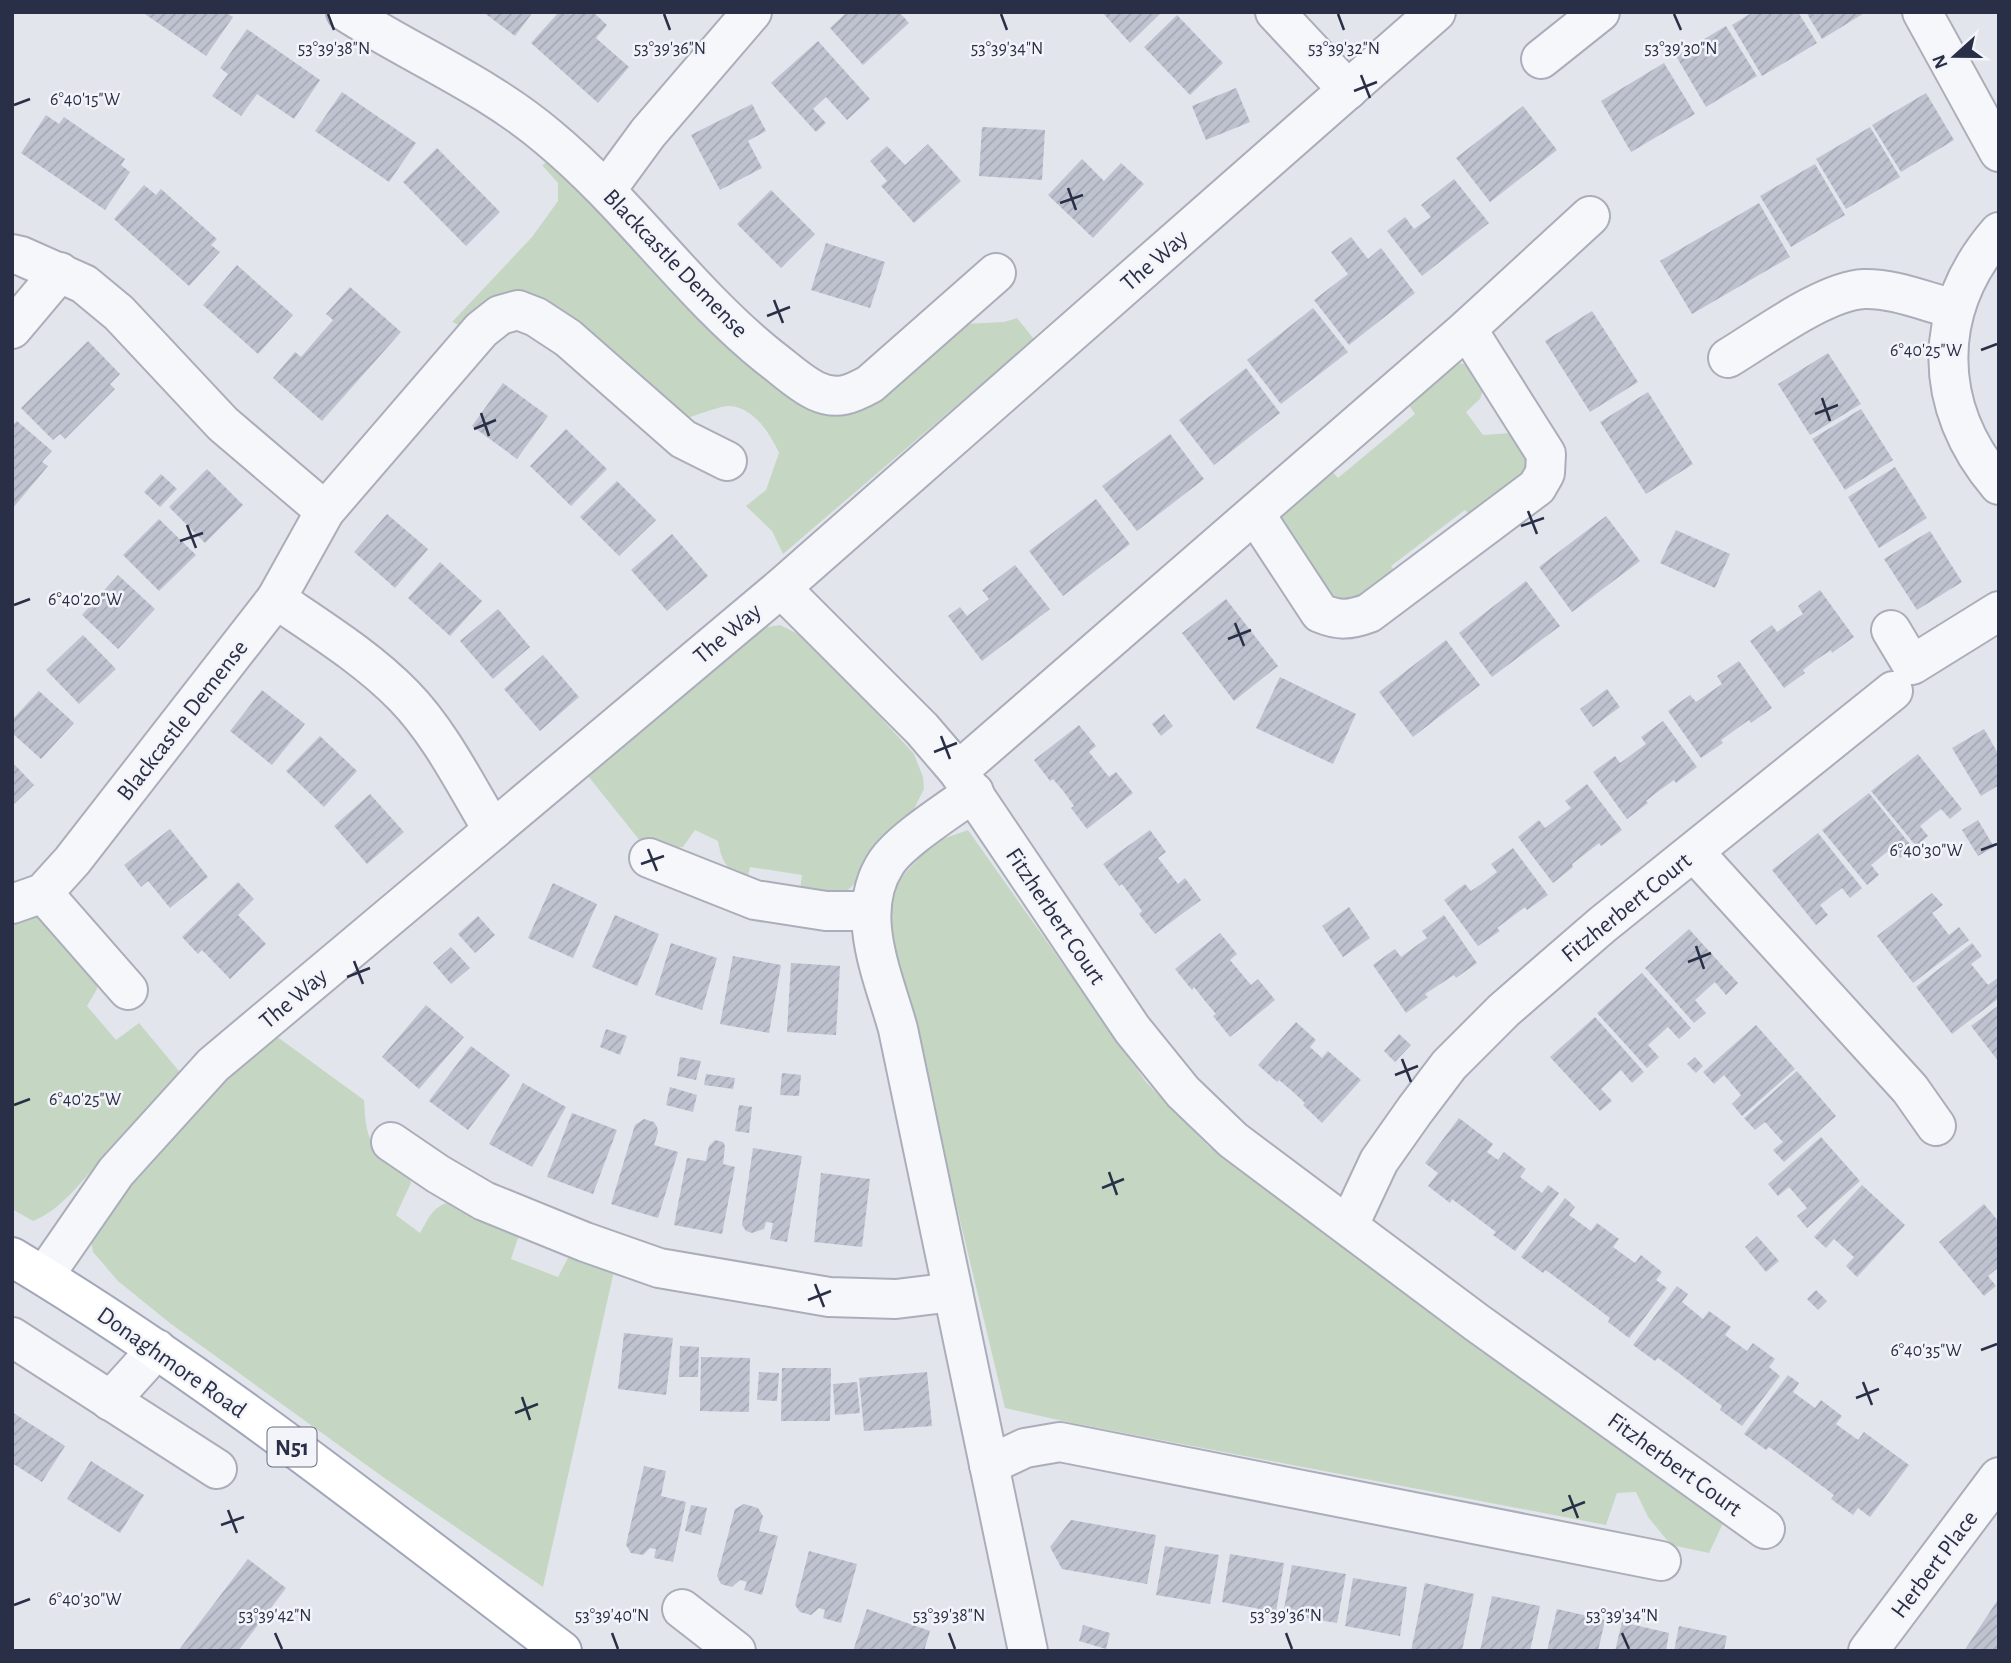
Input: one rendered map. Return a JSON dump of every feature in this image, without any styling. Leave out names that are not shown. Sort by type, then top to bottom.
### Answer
[{"type":"main road","name":"Donaghmore Road","points":[[28,1266],[157,1349],[275,1434],[562,1651]]},
{"type":"street","name":"Blackcastle Demense","points":[[345,12],[485,90],[547,136],[607,189],[735,329],[815,391],[835,398],[870,384],[996,273]]},
{"type":"street","points":[[607,189],[648,133],[752,12]]},
{"type":"street","points":[[1275,12],[1348,90]]},
{"type":"street","name":"The Way","points":[[28,1266],[213,1065],[781,588],[1436,12]]},
{"type":"street","points":[[1541,59],[1600,12]]},
{"type":"street","points":[[1922,12],[1999,152]]},
{"type":"street","points":[[1028,1651],[898,1029],[875,944],[870,911],[875,888],[887,862],[966,781],[1255,513],[1467,329],[1590,216]]},
{"type":"street","points":[[1999,232],[1968,275],[1955,309],[1947,360],[1950,390],[1957,417],[1968,443],[1999,485]]},
{"type":"street","points":[[12,254],[84,284],[119,313],[223,424],[325,511]]},
{"type":"street","points":[[12,329],[60,272]]},
{"type":"street","points":[[1728,358],[1826,299],[1863,289],[1890,292],[1955,309]]},
{"type":"street","name":"Blackcastle Demense","points":[[28,898],[72,861],[276,598],[325,511],[481,330],[500,315],[518,310],[536,317],[568,338],[682,439],[727,461]]},
{"type":"street","points":[[1255,513],[1320,613],[1335,620],[1351,620],[1369,613],[1537,487],[1545,473],[1546,454],[1467,329]]},
{"type":"street","name":"Fitzherbert Court","points":[[781,588],[922,729],[966,781],[1132,1029],[1183,1092],[1233,1140],[1476,1322],[1765,1529]]},
{"type":"street","points":[[276,598],[364,660],[405,697],[437,738],[493,830]]},
{"type":"street","points":[[1891,630],[1912,665],[1999,611]]},
{"type":"street","name":"Fitzherbert Court","points":[[1349,1225],[1379,1161],[1449,1065],[1504,1010],[1602,925],[1893,691]]},
{"type":"street","points":[[1694,852],[1910,1089],[1936,1126]]},
{"type":"street","points":[[649,858],[755,900],[826,911],[870,911]]},
{"type":"street","points":[[28,898],[128,990]]},
{"type":"street","points":[[391,1142],[484,1201],[585,1242],[659,1268],[830,1297],[896,1299],[953,1292]]},
{"type":"street","points":[[12,1337],[217,1469]]},
{"type":"street","points":[[110,1401],[157,1349]]},
{"type":"street","points":[[989,1465],[1025,1448],[1060,1442],[1661,1561]]},
{"type":"street","name":"Herbert Place","points":[[1868,1651],[1999,1477]]},
{"type":"street","points":[[682,1609],[736,1651]]},
{"type":"green space","points":[[551,160],[800,397],[964,324],[1004,322],[1017,318],[1034,339],[783,554],[772,531],[746,506],[766,490],[779,453],[766,430],[746,411],[725,406],[681,420],[509,293],[484,303],[463,327],[452,322],[532,237],[558,201],[558,183],[542,165]]},
{"type":"green space","points":[[1453,362],[1469,365],[1485,384],[1480,399],[1466,412],[1483,435],[1511,433],[1526,443],[1526,466],[1514,487],[1474,519],[1465,510],[1391,566],[1397,575],[1356,606],[1332,602],[1275,515],[1329,468],[1338,478],[1415,414],[1406,401]]},
{"type":"green space","points":[[780,625],[798,634],[860,695],[914,754],[923,777],[924,789],[912,813],[864,861],[858,880],[849,889],[837,894],[800,890],[802,875],[750,867],[747,881],[726,865],[718,841],[695,830],[683,847],[670,849],[641,842],[584,771],[756,629]]},
{"type":"green space","points":[[968,830],[1146,1082],[1208,1146],[1315,1219],[1724,1521],[1709,1553],[1671,1545],[1648,1517],[1636,1492],[1617,1493],[1606,1525],[1005,1408],[886,911],[895,884],[934,842]]},
{"type":"green space","points":[[30,912],[43,917],[97,980],[97,989],[87,1006],[116,1040],[139,1023],[183,1076],[135,1121],[65,1200],[33,1221],[12,1209],[12,917]]},
{"type":"green space","points":[[276,1036],[364,1100],[370,1139],[378,1150],[404,1169],[411,1183],[396,1215],[420,1233],[439,1206],[451,1202],[521,1229],[511,1259],[558,1277],[569,1256],[614,1271],[543,1587],[383,1477],[171,1324],[118,1281],[93,1252],[89,1230],[168,1136],[236,1070]]},
{"type":"building","points":[[142,12],[225,12],[233,17],[206,56]]},
{"type":"building","points":[[483,12],[533,12],[515,36]]},
{"type":"building","points":[[559,12],[571,15],[573,12],[593,12],[607,25],[596,38],[629,67],[598,103],[531,43]]},
{"type":"building","points":[[847,12],[899,12],[909,23],[863,65],[830,28]]},
{"type":"building","points":[[1102,12],[1162,12],[1130,43]]},
{"type":"building","points":[[1753,12],[1798,12],[1817,43],[1762,76],[1732,25]]},
{"type":"building","points":[[1806,12],[1866,12],[1822,39]]},
{"type":"building","points":[[1177,15],[1223,63],[1190,95],[1144,47]]},
{"type":"building","points":[[1726,26],[1757,76],[1706,107],[1676,56]]},
{"type":"building","points":[[247,29],[320,80],[294,119],[257,94],[241,116],[212,96],[228,74],[220,68]]},
{"type":"building","points":[[818,41],[870,99],[847,120],[826,97],[813,109],[826,123],[816,132],[771,83]]},
{"type":"building","points":[[1664,63],[1695,114],[1631,152],[1601,101]]},
{"type":"building","points":[[1236,88],[1250,122],[1206,140],[1192,106]]},
{"type":"building","points":[[342,92],[416,143],[389,182],[315,131]]},
{"type":"building","points":[[1926,93],[1954,140],[1901,172],[1872,125]]},
{"type":"building","points":[[752,104],[766,131],[748,141],[762,168],[720,190],[691,135]]},
{"type":"building","points":[[1523,106],[1557,150],[1490,202],[1456,158]]},
{"type":"building","points":[[46,115],[59,124],[64,117],[125,159],[121,165],[130,172],[105,210],[21,153]]},
{"type":"building","points":[[982,127],[1045,130],[1042,180],[979,176]]},
{"type":"building","points":[[1870,127],[1900,177],[1846,209],[1816,159]]},
{"type":"building","points":[[928,144],[961,181],[914,223],[881,186],[887,181],[870,161],[887,146],[905,165]]},
{"type":"building","points":[[437,148],[500,212],[466,246],[403,182]]},
{"type":"building","points":[[1082,159],[1104,181],[1121,163],[1144,184],[1093,238],[1048,195]]},
{"type":"building","points":[[1815,164],[1845,215],[1791,247],[1760,196]]},
{"type":"building","points":[[1454,179],[1489,223],[1422,276],[1387,231],[1405,217],[1414,229],[1431,217],[1421,205]]},
{"type":"building","points":[[144,185],[156,195],[161,189],[217,239],[211,245],[220,252],[189,286],[114,219]]},
{"type":"building","points":[[771,190],[815,234],[781,268],[737,224]]},
{"type":"building","points":[[1759,203],[1790,257],[1692,314],[1660,261]]},
{"type":"building","points":[[1351,237],[1368,259],[1381,248],[1415,293],[1349,345],[1314,300],[1348,274],[1331,252]]},
{"type":"building","points":[[826,243],[885,262],[870,308],[811,290]]},
{"type":"building","points":[[237,265],[293,315],[258,354],[203,305]]},
{"type":"building","points":[[350,287],[401,332],[322,421],[273,378],[295,352],[301,357],[333,320],[326,314]]},
{"type":"building","points":[[1313,308],[1348,352],[1281,404],[1247,360]]},
{"type":"building","points":[[1592,311],[1638,382],[1590,412],[1545,341]]},
{"type":"building","points":[[88,341],[120,374],[110,384],[115,389],[65,439],[60,434],[53,440],[21,408]]},
{"type":"building","points":[[1828,353],[1861,404],[1810,435],[1778,384]]},
{"type":"building","points":[[1246,368],[1280,413],[1214,465],[1179,420]]},
{"type":"building","points":[[503,383],[548,416],[517,459],[472,426]]},
{"type":"building","points":[[1648,392],[1693,464],[1646,494],[1600,422]]},
{"type":"building","points":[[1861,409],[1893,460],[1845,490],[1812,439]]},
{"type":"building","points":[[17,421],[52,451],[42,462],[48,466],[12,509],[12,426]]},
{"type":"building","points":[[566,429],[607,469],[571,506],[530,466]]},
{"type":"building","points":[[1170,434],[1204,479],[1137,531],[1102,486]]},
{"type":"building","points":[[1895,467],[1927,518],[1879,548],[1848,497]]},
{"type":"building","points":[[207,469],[243,505],[205,543],[169,507]]},
{"type":"building","points":[[161,474],[177,489],[160,507],[144,492]]},
{"type":"building","points":[[617,481],[656,520],[619,556],[580,517]]},
{"type":"building","points":[[1096,499],[1130,544],[1063,596],[1029,551]]},
{"type":"building","points":[[387,514],[428,549],[395,588],[354,552]]},
{"type":"building","points":[[1606,516],[1640,561],[1572,612],[1539,567]]},
{"type":"building","points":[[159,519],[196,555],[159,591],[123,555]]},
{"type":"building","points":[[1676,530],[1730,554],[1715,588],[1660,563]]},
{"type":"building","points":[[1930,531],[1962,582],[1917,610],[1884,559]]},
{"type":"building","points":[[672,534],[708,576],[667,611],[631,570]]},
{"type":"building","points":[[440,562],[482,601],[450,636],[408,598]]},
{"type":"building","points":[[1015,565],[1050,609],[982,661],[948,616],[960,607],[967,616],[989,599],[982,590]]},
{"type":"building","points":[[118,575],[155,609],[118,649],[82,615]]},
{"type":"building","points":[[1526,581],[1560,626],[1492,677],[1459,633]]},
{"type":"building","points":[[1820,590],[1854,637],[1832,653],[1831,650],[1816,660],[1803,670],[1805,673],[1784,688],[1750,641],[1772,625],[1777,632],[1803,614],[1798,606]]},
{"type":"building","points":[[1226,599],[1278,666],[1234,701],[1182,633]]},
{"type":"building","points":[[498,609],[530,647],[493,679],[460,641]]},
{"type":"building","points":[[83,635],[116,669],[79,704],[46,670]]},
{"type":"building","points":[[1446,640],[1480,685],[1413,737],[1379,692]]},
{"type":"building","points":[[543,655],[579,697],[540,731],[504,689]]},
{"type":"building","points":[[1739,661],[1772,708],[1751,723],[1749,720],[1701,758],[1668,711],[1690,695],[1696,702],[1722,684],[1717,676]]},
{"type":"building","points":[[1280,677],[1356,714],[1333,764],[1256,728]]},
{"type":"building","points":[[1607,689],[1620,707],[1593,727],[1580,709]]},
{"type":"building","points":[[262,690],[305,724],[272,765],[230,731]]},
{"type":"building","points":[[39,691],[74,723],[41,759],[12,733],[12,720]]},
{"type":"building","points":[[1164,714],[1173,726],[1161,736],[1152,724]]},
{"type":"building","points":[[1663,721],[1697,767],[1676,783],[1674,780],[1660,790],[1627,819],[1593,772],[1615,756],[1620,763],[1646,744],[1641,737]]},
{"type":"building","points":[[1079,725],[1096,746],[1089,752],[1109,777],[1116,772],[1133,793],[1087,829],[1071,808],[1074,806],[1064,792],[1053,779],[1050,781],[1034,760]]},
{"type":"building","points":[[1984,729],[1999,755],[1999,785],[1981,796],[1952,748]]},
{"type":"building","points":[[320,736],[357,771],[324,807],[286,771]]},
{"type":"building","points":[[1918,754],[1962,809],[1950,819],[1941,809],[1931,817],[1920,826],[1928,836],[1916,846],[1871,791]]},
{"type":"building","points":[[12,762],[34,785],[12,806]]},
{"type":"building","points":[[1587,784],[1622,830],[1601,846],[1599,843],[1553,883],[1518,837],[1539,820],[1545,828],[1571,808],[1565,801]]},
{"type":"building","points":[[1869,793],[1913,848],[1900,858],[1892,848],[1882,856],[1871,865],[1879,875],[1867,885],[1822,830]]},
{"type":"building","points":[[370,794],[404,832],[367,864],[334,826]]},
{"type":"building","points":[[1978,820],[1994,847],[1978,856],[1962,830]]},
{"type":"building","points":[[170,829],[208,877],[170,908],[148,881],[141,887],[124,865]]},
{"type":"building","points":[[1150,830],[1166,852],[1158,858],[1178,884],[1185,878],[1201,900],[1155,934],[1139,914],[1142,911],[1122,884],[1119,886],[1103,864]]},
{"type":"building","points":[[1818,833],[1862,888],[1850,898],[1842,888],[1820,905],[1828,915],[1816,925],[1772,870]]},
{"type":"building","points":[[1513,848],[1548,895],[1527,910],[1525,907],[1497,928],[1500,931],[1478,946],[1444,900],[1465,884],[1471,891],[1484,882],[1497,872],[1491,864]]},
{"type":"building","points":[[238,882],[254,899],[238,915],[266,944],[230,979],[202,950],[198,954],[182,937]]},
{"type":"building","points":[[553,883],[597,904],[573,958],[528,938]]},
{"type":"building","points":[[1932,893],[1943,905],[1932,913],[1949,935],[1959,927],[1969,940],[1913,983],[1877,936]]},
{"type":"building","points":[[1349,907],[1370,938],[1343,957],[1322,926]]},
{"type":"building","points":[[615,915],[659,934],[637,986],[592,967]]},
{"type":"building","points":[[1444,915],[1477,963],[1456,978],[1454,975],[1425,994],[1428,997],[1406,1013],[1373,965],[1395,949],[1401,957],[1427,938],[1422,931]]},
{"type":"building","points":[[478,916],[495,935],[475,953],[458,934]]},
{"type":"building","points":[[1689,929],[1738,983],[1726,995],[1715,982],[1695,1000],[1706,1013],[1694,1023],[1645,968]]},
{"type":"building","points":[[1220,933],[1237,954],[1230,960],[1251,985],[1258,979],[1275,1000],[1230,1037],[1213,1016],[1216,1014],[1175,969]]},
{"type":"building","points":[[671,943],[717,958],[702,1010],[655,995]]},
{"type":"building","points":[[1972,943],[1982,956],[1971,964],[1988,985],[1999,977],[1999,998],[1952,1034],[1916,987]]},
{"type":"building","points":[[451,947],[470,968],[451,984],[433,963]]},
{"type":"building","points":[[733,956],[781,965],[769,1033],[720,1024]]},
{"type":"building","points":[[791,963],[840,966],[836,1035],[787,1032]]},
{"type":"building","points":[[1642,973],[1691,1028],[1679,1039],[1668,1027],[1648,1045],[1659,1057],[1647,1068],[1597,1013]]},
{"type":"building","points":[[426,1005],[464,1037],[419,1089],[382,1057]]},
{"type":"building","points":[[1999,1005],[1999,1062],[1971,1026]]},
{"type":"building","points":[[1595,1017],[1644,1072],[1632,1083],[1621,1070],[1601,1089],[1612,1101],[1600,1111],[1550,1057]]},
{"type":"building","points":[[1296,1022],[1316,1040],[1310,1047],[1322,1058],[1328,1051],[1361,1080],[1322,1123],[1292,1091],[1258,1065]]},
{"type":"building","points":[[1756,1025],[1795,1069],[1742,1116],[1732,1104],[1741,1095],[1724,1075],[1714,1084],[1703,1072]]},
{"type":"building","points":[[606,1029],[627,1036],[620,1055],[600,1047]]},
{"type":"building","points":[[1399,1034],[1411,1045],[1395,1062],[1384,1051]]},
{"type":"building","points":[[471,1046],[510,1075],[468,1130],[429,1101]]},
{"type":"building","points":[[680,1057],[701,1061],[696,1080],[677,1076]]},
{"type":"building","points":[[1695,1057],[1703,1066],[1696,1073],[1687,1064]]},
{"type":"building","points":[[1797,1071],[1836,1116],[1784,1162],[1773,1150],[1783,1142],[1765,1122],[1755,1130],[1744,1118]]},
{"type":"building","points":[[782,1073],[801,1075],[799,1096],[780,1095]]},
{"type":"building","points":[[706,1074],[735,1078],[733,1089],[704,1085]]},
{"type":"building","points":[[523,1083],[566,1107],[532,1167],[489,1144]]},
{"type":"building","points":[[670,1087],[697,1095],[693,1112],[666,1105]]},
{"type":"building","points":[[739,1105],[752,1107],[749,1133],[735,1131]]},
{"type":"building","points":[[572,1113],[617,1130],[593,1194],[547,1177]]},
{"type":"building","points":[[1459,1118],[1493,1144],[1487,1152],[1498,1160],[1504,1152],[1526,1169],[1520,1177],[1542,1193],[1548,1185],[1559,1193],[1515,1251],[1493,1235],[1496,1232],[1452,1199],[1450,1203],[1428,1186],[1438,1173],[1425,1163]]},
{"type":"building","points":[[644,1119],[654,1122],[657,1127],[654,1145],[678,1152],[658,1218],[611,1204],[635,1125]]},
{"type":"building","points":[[1821,1137],[1860,1181],[1807,1228],[1797,1216],[1807,1208],[1789,1187],[1778,1196],[1768,1184]]},
{"type":"building","points":[[715,1140],[723,1142],[725,1146],[723,1164],[735,1167],[722,1234],[674,1225],[687,1158],[706,1161],[709,1146]]},
{"type":"building","points":[[753,1148],[802,1156],[787,1242],[770,1239],[773,1223],[766,1222],[764,1229],[752,1233],[746,1231],[742,1225]]},
{"type":"building","points":[[821,1173],[870,1179],[862,1247],[814,1242]]},
{"type":"building","points":[[1862,1185],[1905,1225],[1857,1277],[1846,1266],[1854,1257],[1834,1239],[1826,1248],[1814,1237]]},
{"type":"building","points":[[1565,1198],[1575,1207],[1569,1215],[1591,1231],[1597,1223],[1619,1239],[1613,1247],[1635,1263],[1641,1255],[1662,1272],[1656,1280],[1667,1288],[1629,1338],[1608,1322],[1610,1318],[1550,1273],[1545,1270],[1543,1273],[1521,1257]]},
{"type":"building","points":[[1984,1204],[1999,1222],[1999,1267],[1988,1276],[1996,1286],[1984,1296],[1939,1242]]},
{"type":"building","points":[[1757,1236],[1779,1261],[1766,1272],[1745,1247]]},
{"type":"building","points":[[1677,1286],[1688,1294],[1682,1302],[1703,1319],[1709,1311],[1731,1327],[1725,1335],[1747,1351],[1753,1343],[1775,1359],[1769,1367],[1780,1376],[1742,1426],[1720,1410],[1722,1406],[1680,1374],[1633,1345]]},
{"type":"building","points":[[1816,1290],[1827,1301],[1818,1310],[1807,1299]]},
{"type":"building","points":[[624,1333],[673,1338],[666,1395],[618,1389]]},
{"type":"building","points":[[680,1346],[699,1347],[698,1377],[679,1377]]},
{"type":"building","points":[[701,1357],[750,1358],[749,1412],[700,1411]]},
{"type":"building","points":[[782,1368],[831,1368],[830,1421],[781,1421]]},
{"type":"building","points":[[759,1372],[779,1373],[777,1401],[757,1400]]},
{"type":"building","points":[[927,1372],[932,1426],[864,1431],[859,1378]]},
{"type":"building","points":[[1788,1375],[1799,1383],[1793,1392],[1815,1408],[1821,1400],[1842,1416],[1836,1424],[1858,1440],[1864,1432],[1909,1465],[1870,1517],[1858,1508],[1853,1515],[1831,1499],[1834,1495],[1791,1463],[1744,1434]]},
{"type":"building","points":[[857,1382],[860,1413],[835,1415],[833,1384]]},
{"type":"building","points":[[12,1412],[65,1446],[42,1482],[12,1463]]},
{"type":"building","points":[[91,1461],[144,1495],[120,1533],[67,1499]]},
{"type":"building","points":[[644,1466],[666,1471],[661,1496],[686,1502],[673,1562],[654,1558],[656,1549],[650,1548],[643,1555],[631,1553],[626,1545]]},
{"type":"building","points":[[744,1504],[758,1508],[763,1516],[759,1531],[778,1536],[762,1595],[744,1590],[747,1582],[740,1580],[732,1587],[721,1584],[717,1576],[735,1509]]},
{"type":"building","points":[[691,1505],[707,1508],[701,1535],[685,1531]]},
{"type":"building","points":[[1071,1520],[1156,1535],[1147,1584],[1062,1569],[1050,1547]]},
{"type":"building","points":[[1165,1546],[1219,1555],[1210,1604],[1156,1595]]},
{"type":"building","points":[[809,1551],[857,1564],[841,1623],[823,1618],[825,1610],[819,1608],[811,1615],[800,1612],[795,1605]]},
{"type":"building","points":[[1230,1554],[1284,1563],[1276,1612],[1222,1602]]},
{"type":"building","points":[[248,1559],[286,1588],[238,1651],[178,1651]]},
{"type":"building","points":[[1292,1565],[1346,1574],[1337,1623],[1283,1614]]},
{"type":"building","points":[[1353,1578],[1407,1587],[1400,1636],[1345,1626]]},
{"type":"building","points":[[1425,1583],[1474,1594],[1462,1651],[1411,1651]]},
{"type":"building","points":[[1492,1596],[1540,1606],[1530,1651],[1480,1651]]},
{"type":"building","points":[[1999,1598],[1999,1651],[1964,1651]]},
{"type":"building","points":[[867,1609],[930,1631],[924,1651],[853,1651]]},
{"type":"building","points":[[1557,1609],[1605,1620],[1598,1651],[1547,1651]]},
{"type":"building","points":[[1622,1622],[1669,1633],[1666,1651],[1615,1651]]},
{"type":"building","points":[[1083,1625],[1110,1633],[1106,1649],[1079,1641]]},
{"type":"building","points":[[1679,1626],[1727,1636],[1724,1651],[1674,1651]]}]
